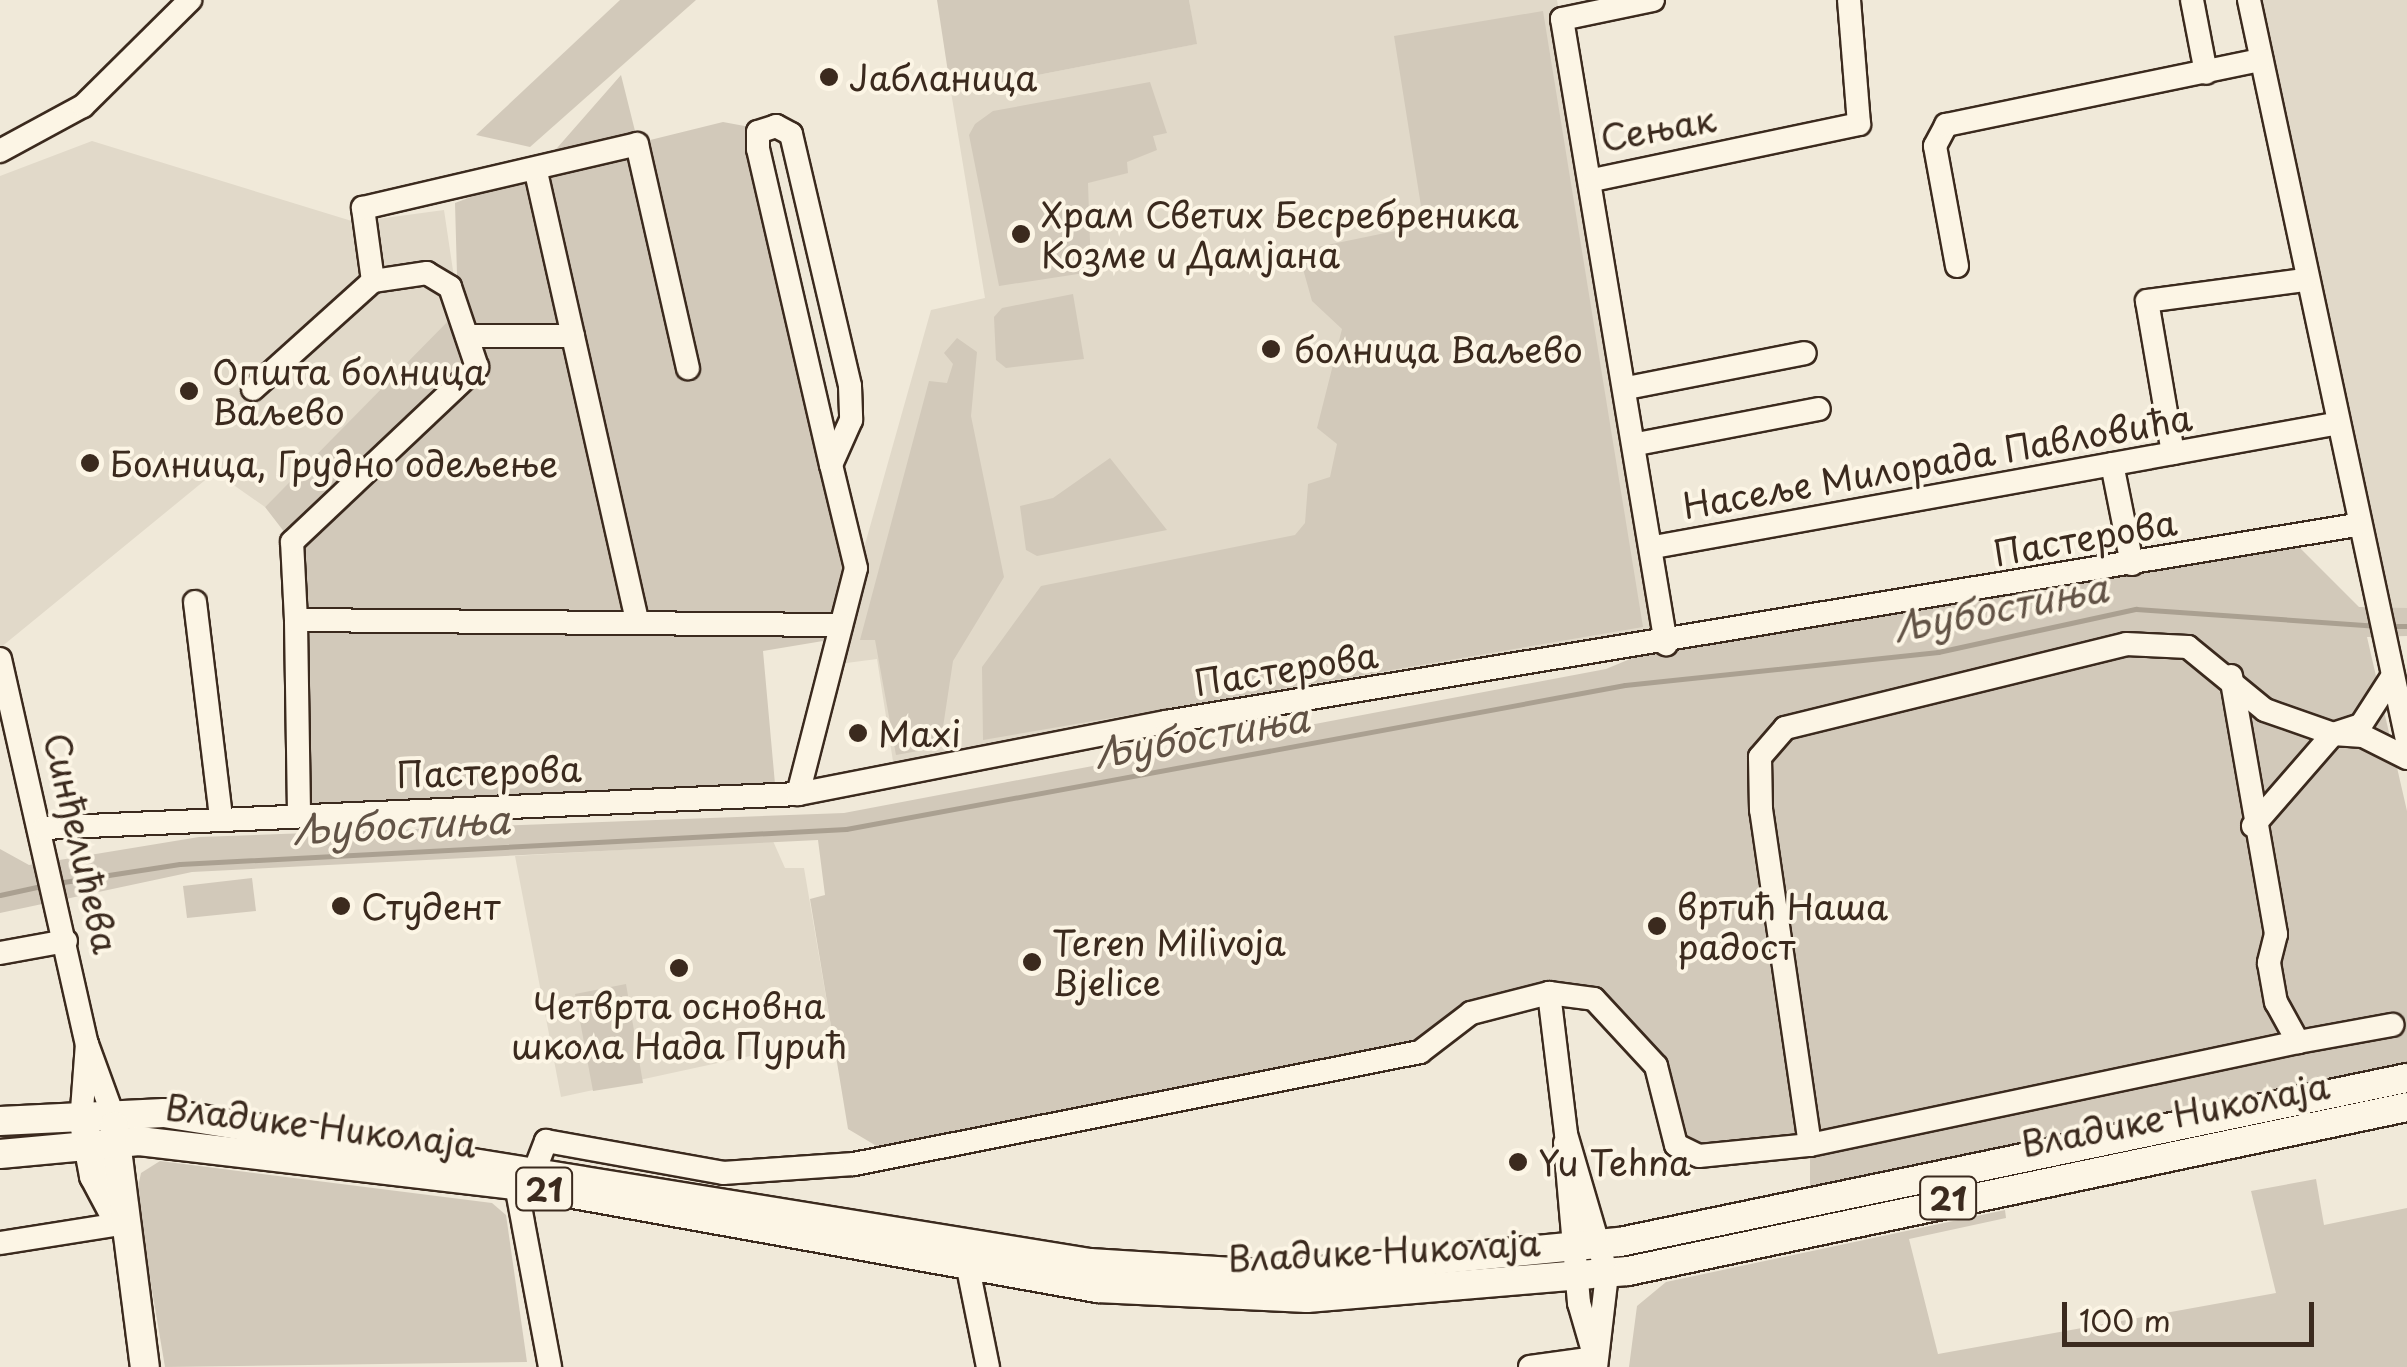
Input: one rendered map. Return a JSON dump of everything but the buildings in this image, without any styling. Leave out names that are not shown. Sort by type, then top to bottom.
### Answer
[{"type":"main road","name":"Владике Николаја","points":[[82,1110],[112,1110],[533,1164],[961,1244],[1167,1271],[1359,1273],[1587,1247],[2407,1078]]},
{"type":"main road","name":"Владике Николаја","points":[[0,1154],[86,1142],[116,1142],[533,1164],[968,1268],[1249,1298],[1606,1274],[2407,1107]]},
{"type":"main road","name":"Синђелићева","points":[[82,1110],[86,1142],[120,1224]]},
{"type":"main road","name":"21","points":[[0,1121],[82,1110]]},
{"type":"main road","name":"Синђелићева","points":[[112,1110],[120,1224],[145,1367]]},
{"type":"street","points":[[0,150],[82,106],[190,0]]},
{"type":"street","name":"Сењак","points":[[1653,0],[1562,19],[1593,180],[1860,124],[1849,0]]},
{"type":"street","points":[[2192,0],[2206,73]]},
{"type":"street","points":[[2249,0],[2334,424],[2407,740]]},
{"type":"street","points":[[1957,266],[1935,146],[1946,124],[2261,60]]},
{"type":"street","points":[[798,794],[856,568],[831,465],[756,138],[776,126],[791,134],[850,386],[851,420],[831,465]]},
{"type":"street","points":[[373,281],[363,208],[536,172],[637,144],[688,368]]},
{"type":"street","points":[[536,172],[637,620]]},
{"type":"street","name":"Насеље Милорада Павловића","points":[[1593,180],[1654,548],[2334,424]]},
{"type":"street","points":[[254,389],[373,281],[427,272],[450,287],[477,367],[292,542],[300,813]]},
{"type":"street","points":[[2173,454],[2147,301],[2306,280]]},
{"type":"street","points":[[466,336],[573,336]]},
{"type":"street","points":[[1627,388],[1806,354]]},
{"type":"street","points":[[1636,444],[1819,410]]},
{"type":"street","points":[[2112,464],[2132,564]]},
{"type":"street","name":"Пастерова","points":[[44,828],[300,813],[798,794],[1166,722],[1666,644],[2356,525]]},
{"type":"street","points":[[1654,548],[1666,644]]},
{"type":"street","points":[[196,602],[221,818]]},
{"type":"street","points":[[296,620],[637,620],[841,626]]},
{"type":"street","points":[[1810,1145],[1761,810],[1760,757],[1784,728],[2126,644],[2188,647],[2231,676],[2265,710],[2333,734],[2363,736],[2407,758]]},
{"type":"street","name":"Синђелићева","points":[[0,660],[44,828],[87,1044],[112,1110]]},
{"type":"street","points":[[2231,676],[2253,826],[2276,934],[2269,963],[2276,1002],[2298,1042]]},
{"type":"street","points":[[2253,826],[2333,734],[2361,725],[2392,677]]},
{"type":"street","points":[[0,952],[66,941]]},
{"type":"street","points":[[1549,993],[1566,1134],[1587,1247],[1606,1274],[1596,1362]]},
{"type":"street","points":[[550,1367],[533,1164],[774,1176],[1420,1052],[1471,1012],[1549,993],[1594,998],[1656,1066],[1676,1145],[1700,1156],[1810,1145],[2392,1024]]},
{"type":"street","name":"Синђелићева","points":[[82,1110],[87,1044]]},
{"type":"street","points":[[0,1243],[120,1224]]},
{"type":"street","points":[[1587,1247],[1578,1278],[1596,1362]]},
{"type":"street","points":[[968,1268],[988,1367]]},
{"type":"street","points":[[1530,1367],[1596,1362]]},
{"type":"shaded area","points":[[620,0],[696,0],[530,147],[476,135]]},
{"type":"shaded area","points":[[937,0],[1189,0],[1197,44],[951,92]]},
{"type":"shaded area","name":"болница Ваљево","points":[[1189,0],[1557,0],[1666,644],[895,774],[877,659],[831,665],[931,310],[985,298],[951,92],[1196,44]]},
{"type":"shaded area","points":[[2249,0],[2407,0],[2407,626],[2379,626]]},
{"type":"shaded area","points":[[1543,11],[1643,627],[983,740],[982,667],[1041,586],[1295,535],[1305,523],[1308,484],[1330,477],[1337,444],[1317,428],[1342,329],[1312,301],[1298,251],[1424,225],[1394,36]]},
{"type":"shaded area","points":[[621,75],[638,143],[723,122],[750,127],[856,568],[823,641],[763,651],[776,795],[299,813],[292,542],[265,507],[458,311],[455,203],[536,172]]},
{"type":"shaded area","points":[[1150,82],[1167,133],[1153,136],[1157,150],[1127,162],[1128,173],[1088,183],[1091,272],[999,286],[969,135],[975,124],[993,111]]},
{"type":"shaded area","name":"Општа болница Ваљево","points":[[92,141],[355,222],[444,210],[459,311],[265,507],[215,472],[0,648],[0,176]]},
{"type":"shaded area","points":[[1073,294],[1084,359],[1006,368],[996,360],[994,317],[1002,308]]},
{"type":"shaded area","points":[[957,338],[977,352],[971,416],[1004,577],[953,661],[940,747],[896,755],[875,640],[860,640],[929,381],[947,383],[953,364],[944,353]]},
{"type":"shaded area","points":[[1110,458],[1167,530],[1037,556],[1026,550],[1020,506],[1053,498]]},
{"type":"shaded area","points":[[2289,537],[2359,607],[2407,608],[2407,636],[2367,637],[2407,811],[2407,1071],[1810,1191],[1810,1146],[1676,1145],[1656,1066],[1594,999],[1471,1013],[1419,1052],[895,1157],[848,1129],[810,899],[825,895],[818,840],[192,872],[0,913],[0,849],[29,865],[199,837],[844,813],[1606,669],[1666,644]]},
{"type":"shaded area","name":"Четврта основна школа Нада Пурић","points":[[773,841],[785,868],[804,868],[833,1038],[561,1097],[515,856]]},
{"type":"shaded area","points":[[252,878],[256,911],[187,918],[183,886]]},
{"type":"shaded area","points":[[626,984],[643,1083],[593,1091],[575,994]]},
{"type":"shaded area","points":[[160,1161],[492,1203],[506,1215],[527,1362],[165,1367],[136,1196],[141,1173]]},
{"type":"shaded area","points":[[2316,1179],[2324,1225],[2407,1208],[2407,1367],[1629,1367],[1637,1306],[1666,1282],[2005,1210],[2006,1218],[1909,1239],[1938,1354],[2276,1293],[2251,1191]]},
{"type":"waterway","name":"Љубостиња","points":[[57,883],[180,864],[846,829],[1625,685],[1938,652],[2136,609],[2378,626]]},
{"type":"waterway","name":"Љубостиња","points":[[2389,626],[2407,626]]},
{"type":"waterway","name":"Љубостиња","points":[[0,895],[46,885]]},
{"type":"place","name":"Јабланица","points":[[829,77]]},
{"type":"place","name":"Храм Светих Бесребреника Козме и Дамјана","points":[[1021,234]]},
{"type":"place","name":"болница Ваљево","points":[[1271,349]]},
{"type":"place","name":"Општа болница Ваљево","points":[[189,391]]},
{"type":"place","name":"Болница, Грудно одељење","points":[[90,463]]},
{"type":"place","name":"Maxi","points":[[858,733]]},
{"type":"place","name":"Студент","points":[[341,906]]},
{"type":"place","name":"вртић Наша радост","points":[[1657,926]]},
{"type":"place","name":"Teren Milivoja Bjelice","points":[[1032,962]]},
{"type":"place","name":"Четврта основна школа Нада Пурић","points":[[679,968]]},
{"type":"place","name":"Yu Tehna","points":[[1518,1162]]}]
